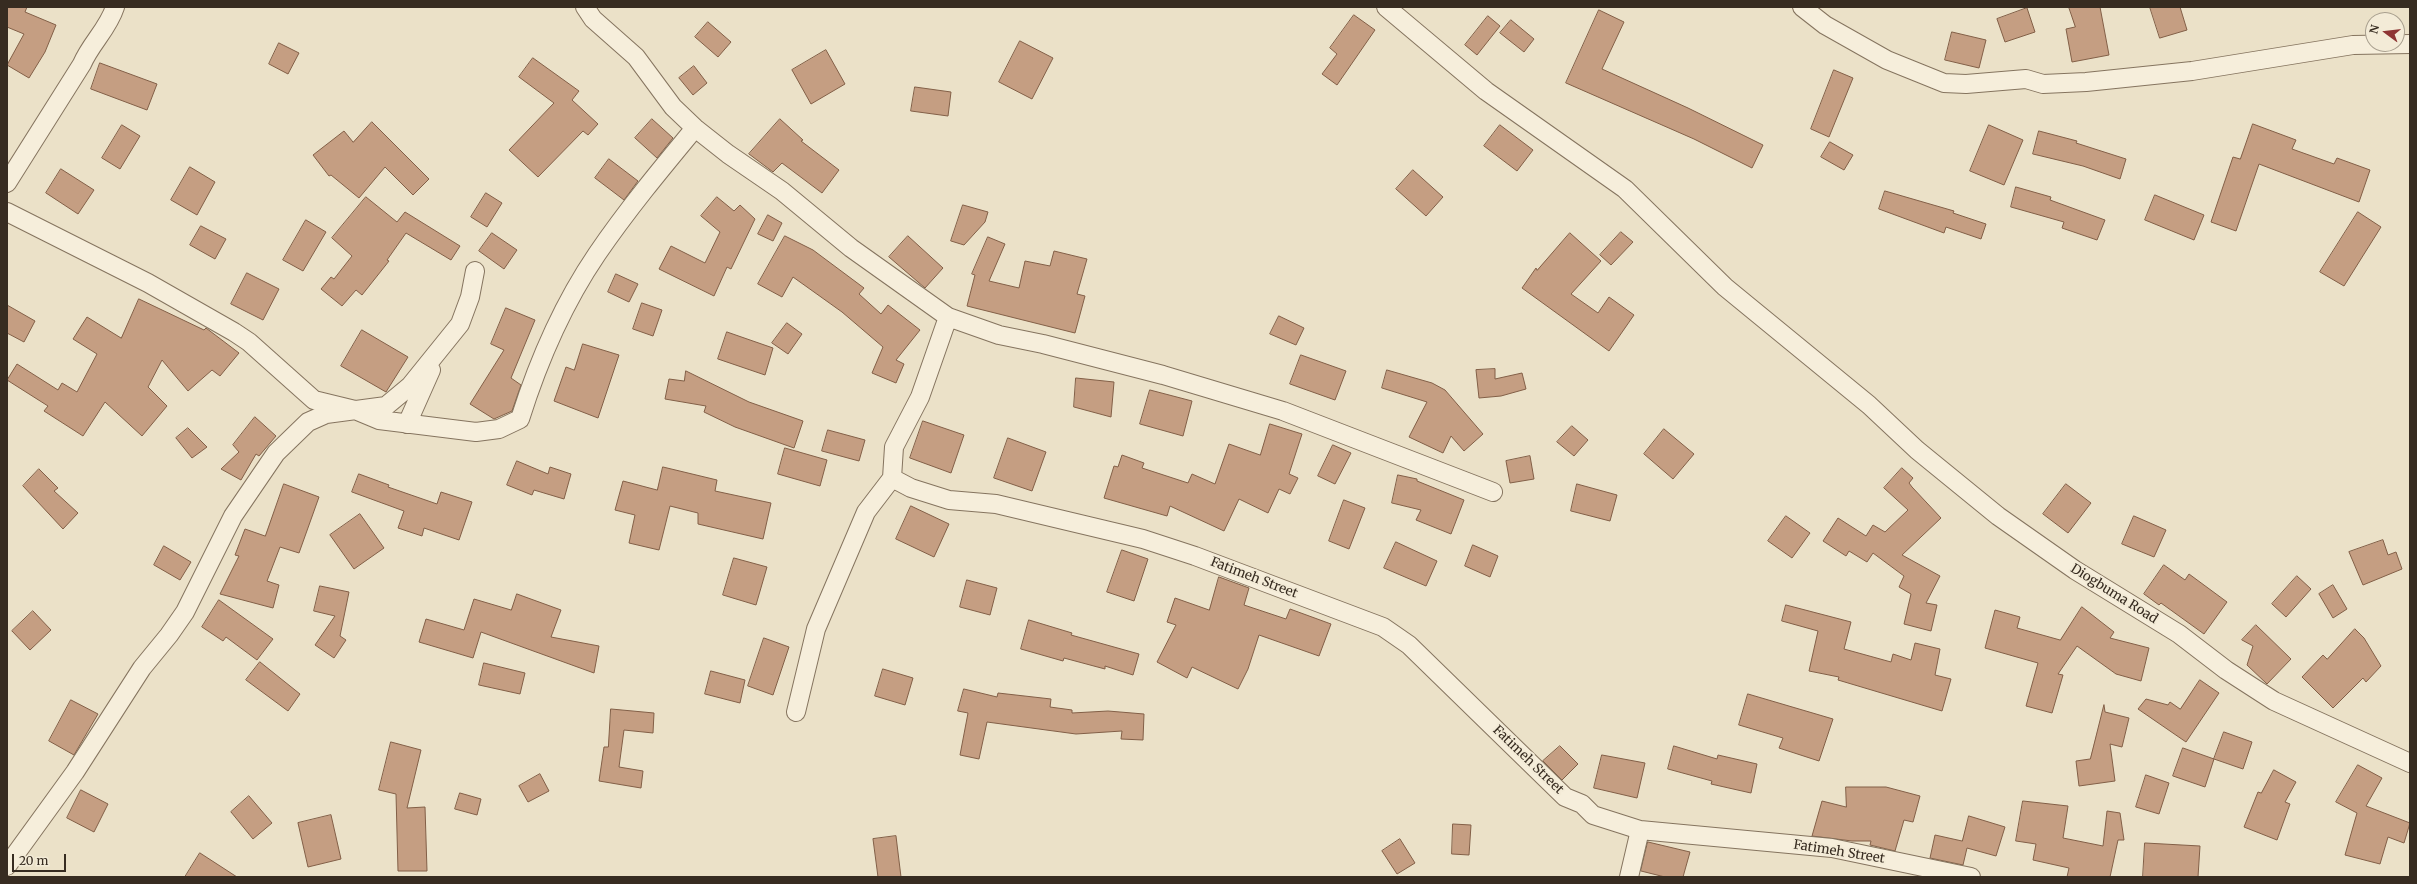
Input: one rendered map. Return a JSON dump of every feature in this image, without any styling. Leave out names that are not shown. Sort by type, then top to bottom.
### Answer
[{"type":"street","points":[[7,183],[82,64],[88,50],[110,23],[115,7]]},
{"type":"street","points":[[585,7],[593,19],[636,57],[673,107],[695,128],[782,191],[851,248],[948,317],[998,335],[1044,344],[1163,375],[1283,411],[1493,492]]},
{"type":"street","name":"Diogbuma Road","points":[[1386,7],[1486,91],[1626,189],[1725,287],[1844,385],[1917,450],[1998,516],[2075,570],[2179,634],[2226,670],[2274,701],[2410,763]]},
{"type":"street","points":[[1802,7],[1825,26],[1887,60],[1944,83],[1966,84],[2026,79],[2043,84],[2086,82],[2192,71],[2353,45],[2365,45]]},
{"type":"street","points":[[7,212],[148,283],[234,332],[249,342],[314,400],[355,410],[379,420],[476,432],[499,429],[520,418],[548,346],[568,304],[596,255],[632,205],[695,128]]},
{"type":"street","points":[[7,866],[75,772],[142,668],[181,618],[232,516],[276,453],[308,422],[326,414],[386,406],[410,386],[460,324],[470,298],[475,270]]},
{"type":"street","points":[[796,712],[816,629],[866,512],[892,478],[894,447],[920,397],[948,317]]},
{"type":"street","points":[[407,424],[442,346]]},
{"type":"street","name":"Fatimeh Street","points":[[892,478],[911,488],[949,500],[996,504],[1048,515],[1142,539],[1195,556],[1383,627],[1396,634],[1566,797],[1582,804],[1593,815],[1640,830],[1832,848],[1971,877]]},
{"type":"street","points":[[1629,877],[1640,830]]},
{"type":"building","points":[[7,7],[27,7],[25,12],[56,25],[45,52],[29,78],[7,65],[24,34],[7,27]]},
{"type":"building","points":[[2069,7],[2100,7],[2109,55],[2072,62],[2066,29],[2075,27]]},
{"type":"building","points":[[2150,7],[2180,7],[2187,30],[2160,38]]},
{"type":"building","points":[[2027,8],[2035,32],[2005,42],[1997,19]]},
{"type":"building","points":[[1599,10],[1624,22],[1602,69],[1688,108],[1763,145],[1752,168],[1694,139],[1566,83]]},
{"type":"building","points":[[1354,15],[1375,30],[1337,85],[1322,74],[1337,54],[1330,48]]},
{"type":"building","points":[[1488,16],[1500,26],[1477,55],[1465,45]]},
{"type":"building","points":[[1511,20],[1534,39],[1524,52],[1500,33]]},
{"type":"building","points":[[708,22],[731,42],[718,57],[695,37]]},
{"type":"building","points":[[1952,32],[1986,40],[1979,68],[1945,60]]},
{"type":"building","points":[[1020,41],[1053,58],[1032,99],[999,82]]},
{"type":"building","points":[[279,43],[299,53],[288,74],[269,64]]},
{"type":"building","points":[[826,50],[845,84],[811,104],[792,70]]},
{"type":"building","points":[[533,58],[579,91],[572,100],[598,124],[588,135],[583,131],[538,177],[509,150],[554,103],[519,77]]},
{"type":"building","points":[[100,63],[157,84],[147,110],[91,89]]},
{"type":"building","points":[[694,66],[707,83],[693,95],[679,78]]},
{"type":"building","points":[[1834,70],[1853,78],[1829,137],[1811,129]]},
{"type":"building","points":[[915,87],[951,92],[948,116],[911,111]]},
{"type":"building","points":[[652,119],[673,138],[657,158],[635,138]]},
{"type":"building","points":[[780,119],[803,140],[801,141],[839,170],[822,193],[782,163],[773,172],[749,154]]},
{"type":"building","points":[[372,122],[429,179],[413,195],[385,167],[359,198],[331,175],[329,176],[313,155],[344,131],[353,142]]},
{"type":"building","points":[[2253,124],[2296,140],[2292,149],[2334,164],[2337,158],[2370,170],[2359,202],[2259,164],[2236,231],[2211,222],[2233,157],[2240,159]]},
{"type":"building","points":[[122,125],[140,136],[120,169],[102,158]]},
{"type":"building","points":[[1500,125],[1533,150],[1517,171],[1484,146]]},
{"type":"building","points":[[1989,125],[2023,140],[2004,185],[1970,171]]},
{"type":"building","points":[[2039,131],[2077,141],[2076,143],[2126,159],[2120,179],[2083,166],[2033,154]]},
{"type":"building","points":[[1830,142],[1853,155],[1844,170],[1821,157]]},
{"type":"building","points":[[609,159],[638,181],[624,200],[595,178]]},
{"type":"building","points":[[190,167],[215,182],[197,215],[171,200]]},
{"type":"building","points":[[61,169],[94,190],[78,214],[46,193]]},
{"type":"building","points":[[1413,170],[1443,197],[1426,216],[1396,189]]},
{"type":"building","points":[[2016,187],[2051,197],[2050,200],[2105,220],[2097,240],[2062,228],[2064,222],[2011,207]]},
{"type":"building","points":[[1885,191],[1954,211],[1953,213],[1986,224],[1981,239],[1946,227],[1944,233],[1879,209]]},
{"type":"building","points":[[486,193],[502,203],[487,227],[471,217]]},
{"type":"building","points":[[2155,195],[2204,215],[2194,240],[2145,220]]},
{"type":"building","points":[[366,197],[397,222],[405,212],[460,246],[451,260],[406,233],[387,260],[389,261],[362,295],[356,290],[342,306],[321,289],[331,277],[334,279],[352,256],[332,238]]},
{"type":"building","points":[[717,197],[734,211],[740,205],[755,219],[731,269],[727,267],[714,296],[659,269],[671,246],[705,263],[720,232],[701,216]]},
{"type":"building","points":[[963,205],[988,212],[985,222],[964,245],[951,241]]},
{"type":"building","points":[[2358,212],[2381,227],[2344,286],[2320,272]]},
{"type":"building","points":[[768,215],[782,223],[773,241],[758,234]]},
{"type":"building","points":[[306,220],[326,232],[303,271],[283,260]]},
{"type":"building","points":[[201,226],[226,239],[215,259],[190,245]]},
{"type":"building","points":[[1621,232],[1633,242],[1611,265],[1600,255]]},
{"type":"building","points":[[492,233],[517,250],[504,269],[479,251]]},
{"type":"building","points":[[1570,233],[1601,261],[1571,294],[1598,313],[1609,297],[1634,315],[1609,351],[1522,288],[1536,268],[1537,270]]},
{"type":"building","points":[[785,236],[813,250],[864,288],[859,294],[881,314],[888,305],[920,330],[896,360],[904,364],[896,383],[872,373],[883,347],[842,312],[793,277],[782,297],[758,284]]},
{"type":"building","points":[[908,236],[943,268],[925,288],[889,257]]},
{"type":"building","points":[[988,237],[1005,244],[989,281],[1019,288],[1025,261],[1050,266],[1054,251],[1087,259],[1077,294],[1085,296],[1075,333],[967,306],[975,275],[972,274]]},
{"type":"building","points":[[247,273],[279,289],[263,320],[231,304]]},
{"type":"building","points":[[616,274],[638,284],[629,302],[608,292]]},
{"type":"building","points":[[139,299],[204,330],[206,328],[239,353],[220,376],[212,370],[188,391],[162,360],[148,387],[167,406],[142,436],[105,402],[83,436],[44,411],[48,406],[7,380],[17,364],[58,390],[62,383],[77,392],[97,354],[73,339],[87,317],[121,338]]},
{"type":"building","points":[[642,303],[662,310],[653,336],[633,329]]},
{"type":"building","points":[[7,305],[35,321],[24,342],[7,333]]},
{"type":"building","points":[[506,308],[535,320],[511,378],[521,385],[512,411],[494,419],[470,404],[504,350],[491,344]]},
{"type":"building","points":[[1279,316],[1304,328],[1296,345],[1270,334]]},
{"type":"building","points":[[787,323],[802,334],[788,354],[772,343]]},
{"type":"building","points":[[362,330],[408,357],[386,392],[341,366]]},
{"type":"building","points":[[727,332],[773,348],[765,375],[718,359]]},
{"type":"building","points":[[583,344],[619,355],[598,418],[554,401],[566,367],[574,370]]},
{"type":"building","points":[[1301,355],[1346,371],[1335,400],[1290,384]]},
{"type":"building","points":[[1495,369],[1495,379],[1522,373],[1526,389],[1501,396],[1479,398],[1476,370]]},
{"type":"building","points":[[1387,370],[1432,383],[1445,390],[1483,434],[1464,451],[1451,436],[1443,453],[1409,437],[1427,402],[1382,388]]},
{"type":"building","points":[[686,371],[749,402],[803,421],[794,448],[735,427],[704,412],[706,406],[665,399],[669,379],[684,381]]},
{"type":"building","points":[[1076,378],[1114,382],[1111,417],[1074,407]]},
{"type":"building","points":[[1150,390],[1192,401],[1183,436],[1140,424]]},
{"type":"building","points":[[255,417],[276,436],[259,456],[256,454],[241,480],[221,469],[239,452],[233,445]]},
{"type":"building","points":[[923,421],[964,435],[951,473],[910,458]]},
{"type":"building","points":[[1270,424],[1302,434],[1289,474],[1298,478],[1290,494],[1279,489],[1268,513],[1239,499],[1224,531],[1170,506],[1167,516],[1104,498],[1114,466],[1118,467],[1122,455],[1144,463],[1142,468],[1188,483],[1192,474],[1215,484],[1229,444],[1260,455]]},
{"type":"building","points":[[1572,426],[1588,440],[1574,456],[1557,442]]},
{"type":"building","points":[[188,428],[207,447],[192,458],[176,438]]},
{"type":"building","points":[[1664,429],[1694,454],[1673,479],[1644,454]]},
{"type":"building","points":[[828,430],[865,440],[859,461],[822,451]]},
{"type":"building","points":[[1008,438],[1046,452],[1032,491],[994,478]]},
{"type":"building","points":[[1333,445],[1351,453],[1335,484],[1318,476]]},
{"type":"building","points":[[785,448],[827,460],[820,486],[778,474]]},
{"type":"building","points":[[1530,456],[1534,479],[1510,483],[1506,461]]},
{"type":"building","points":[[517,461],[548,474],[550,467],[571,474],[564,499],[534,490],[532,495],[507,485]]},
{"type":"building","points":[[663,467],[717,480],[715,491],[771,503],[763,539],[698,524],[698,513],[670,506],[659,550],[629,543],[635,515],[615,510],[623,481],[657,490]]},
{"type":"building","points":[[1902,468],[1913,478],[1909,483],[1912,487],[1941,518],[1902,555],[1940,576],[1926,603],[1937,605],[1931,631],[1904,624],[1911,594],[1899,587],[1904,576],[1873,553],[1867,562],[1849,551],[1846,556],[1823,541],[1838,518],[1866,536],[1873,525],[1885,532],[1908,510],[1884,488]]},
{"type":"building","points":[[39,469],[58,488],[54,491],[78,513],[63,529],[23,486]]},
{"type":"building","points":[[359,474],[389,485],[388,487],[437,504],[441,492],[472,502],[459,540],[424,528],[422,536],[398,528],[404,511],[352,492]]},
{"type":"building","points":[[1398,475],[1417,479],[1417,481],[1464,500],[1451,534],[1416,520],[1421,510],[1392,503]]},
{"type":"building","points":[[284,484],[319,497],[299,553],[280,547],[267,581],[279,585],[273,608],[220,594],[239,556],[235,555],[245,529],[265,536]]},
{"type":"building","points":[[1577,484],[1617,495],[1610,521],[1571,511]]},
{"type":"building","points":[[2066,484],[2091,503],[2068,533],[2043,514]]},
{"type":"building","points":[[1344,500],[1365,508],[1349,549],[1329,541]]},
{"type":"building","points":[[911,506],[949,524],[934,557],[896,539]]},
{"type":"building","points":[[360,514],[384,548],[354,569],[330,535]]},
{"type":"building","points":[[1786,516],[1810,533],[1792,558],[1768,541]]},
{"type":"building","points":[[2134,516],[2166,530],[2154,557],[2122,544]]},
{"type":"building","points":[[2383,540],[2388,555],[2396,552],[2402,569],[2363,585],[2349,552]]},
{"type":"building","points":[[1396,542],[1437,561],[1426,586],[1384,568]]},
{"type":"building","points":[[1473,545],[1498,556],[1490,577],[1465,566]]},
{"type":"building","points":[[164,546],[191,562],[180,580],[154,565]]},
{"type":"building","points":[[1122,550],[1148,559],[1134,601],[1107,592]]},
{"type":"building","points":[[734,558],[767,567],[756,605],[723,595]]},
{"type":"building","points":[[2164,565],[2185,580],[2189,574],[2227,602],[2204,634],[2161,603],[2159,605],[2144,594]]},
{"type":"building","points":[[2297,576],[2311,589],[2286,617],[2272,604]]},
{"type":"building","points":[[1219,577],[1249,588],[1244,605],[1286,619],[1290,609],[1331,624],[1319,656],[1259,635],[1248,669],[1238,689],[1192,667],[1187,678],[1157,662],[1176,625],[1167,622],[1175,598],[1209,610]]},
{"type":"building","points":[[967,580],[997,588],[990,615],[960,607]]},
{"type":"building","points":[[2333,585],[2347,609],[2333,618],[2319,594]]},
{"type":"building","points":[[320,586],[349,592],[340,636],[346,640],[334,658],[315,645],[335,616],[314,611]]},
{"type":"building","points":[[517,594],[561,610],[551,637],[599,646],[594,673],[481,632],[473,658],[419,642],[426,619],[464,630],[474,599],[511,610]]},
{"type":"building","points":[[219,600],[273,639],[257,660],[226,637],[223,641],[202,627]]},
{"type":"building","points":[[1786,605],[1851,622],[1844,649],[1891,662],[1893,654],[1911,660],[1915,643],[1940,649],[1935,675],[1951,679],[1942,711],[1838,680],[1839,677],[1809,671],[1818,631],[1782,621]]},
{"type":"building","points":[[2082,607],[2114,632],[2110,638],[2149,648],[2141,681],[2116,674],[2077,646],[2058,674],[2063,675],[2052,713],[2026,706],[2038,663],[1985,648],[1995,610],[2020,617],[2017,628],[2060,640]]},
{"type":"building","points":[[33,611],[51,630],[30,650],[12,631]]},
{"type":"building","points":[[1029,620],[1072,633],[1071,635],[1139,654],[1133,675],[1105,666],[1105,669],[1064,658],[1063,661],[1021,649]]},
{"type":"building","points":[[2256,625],[2291,659],[2267,684],[2247,665],[2253,646],[2242,640]]},
{"type":"building","points":[[2355,629],[2364,638],[2381,666],[2366,682],[2363,678],[2333,708],[2302,677],[2323,655],[2327,659]]},
{"type":"building","points":[[764,638],[789,647],[773,695],[748,686]]},
{"type":"building","points":[[260,662],[300,694],[288,711],[246,680]]},
{"type":"building","points":[[484,663],[525,673],[520,694],[479,685]]},
{"type":"building","points":[[883,669],[913,678],[905,705],[875,696]]},
{"type":"building","points":[[711,671],[745,680],[740,703],[705,694]]},
{"type":"building","points":[[2200,680],[2219,693],[2186,742],[2138,709],[2146,699],[2168,705],[2170,702],[2180,709]]},
{"type":"building","points":[[964,689],[997,697],[998,693],[1051,699],[1050,707],[1072,710],[1072,713],[1108,711],[1144,714],[1143,740],[1121,739],[1122,731],[1076,734],[987,722],[979,759],[960,755],[968,713],[958,711]]},
{"type":"building","points":[[1748,694],[1833,719],[1819,761],[1779,748],[1783,738],[1739,725]]},
{"type":"building","points":[[71,700],[98,714],[74,755],[49,741]]},
{"type":"building","points":[[2104,705],[2105,712],[2129,718],[2122,747],[2110,744],[2115,781],[2079,786],[2076,761],[2090,759]]},
{"type":"building","points":[[611,709],[654,713],[653,733],[624,730],[619,767],[643,771],[641,788],[599,781],[604,747],[608,747]]},
{"type":"building","points":[[2224,732],[2252,742],[2243,769],[2214,759]]},
{"type":"building","points":[[391,742],[421,750],[407,808],[425,807],[427,871],[398,871],[396,794],[379,790]]},
{"type":"building","points":[[1560,746],[1578,764],[1562,780],[1543,761]]},
{"type":"building","points":[[1674,746],[1717,759],[1718,755],[1757,764],[1751,793],[1711,784],[1712,781],[1668,769]]},
{"type":"building","points":[[2183,748],[2214,759],[2205,787],[2173,776]]},
{"type":"building","points":[[1602,755],[1645,763],[1637,798],[1594,788]]},
{"type":"building","points":[[2358,765],[2382,778],[2366,806],[2410,823],[2404,843],[2388,837],[2380,864],[2345,855],[2357,813],[2336,802]]},
{"type":"building","points":[[2274,770],[2296,782],[2285,802],[2290,804],[2277,840],[2244,827],[2258,792],[2261,793]]},
{"type":"building","points":[[540,774],[549,791],[528,802],[519,786]]},
{"type":"building","points":[[2146,775],[2169,783],[2159,814],[2136,807]]},
{"type":"building","points":[[1846,787],[1886,787],[1920,796],[1913,822],[1904,820],[1895,851],[1870,845],[1871,841],[1852,841],[1812,836],[1822,801],[1846,807]]},
{"type":"building","points":[[81,790],[108,804],[94,832],[67,818]]},
{"type":"building","points":[[460,793],[481,799],[477,815],[455,809]]},
{"type":"building","points":[[249,796],[272,823],[253,839],[231,812]]},
{"type":"building","points":[[2023,801],[2068,806],[2063,838],[2103,846],[2107,811],[2120,813],[2124,840],[2118,840],[2110,877],[2067,877],[2069,868],[2033,860],[2036,844],[2016,841]]},
{"type":"building","points":[[331,815],[341,859],[308,867],[298,823]]},
{"type":"building","points":[[1969,816],[2005,827],[1996,856],[1967,848],[1963,865],[1930,858],[1935,835],[1962,841]]},
{"type":"building","points":[[1453,824],[1471,825],[1469,855],[1452,854]]},
{"type":"building","points":[[896,836],[901,877],[878,877],[873,839]]},
{"type":"building","points":[[1400,839],[1415,863],[1397,874],[1382,851]]},
{"type":"building","points":[[1648,842],[1690,852],[1683,877],[1665,877],[1641,871]]},
{"type":"building","points":[[2145,843],[2200,846],[2198,877],[2143,877]]},
{"type":"building","points":[[200,853],[237,877],[185,877]]}]
